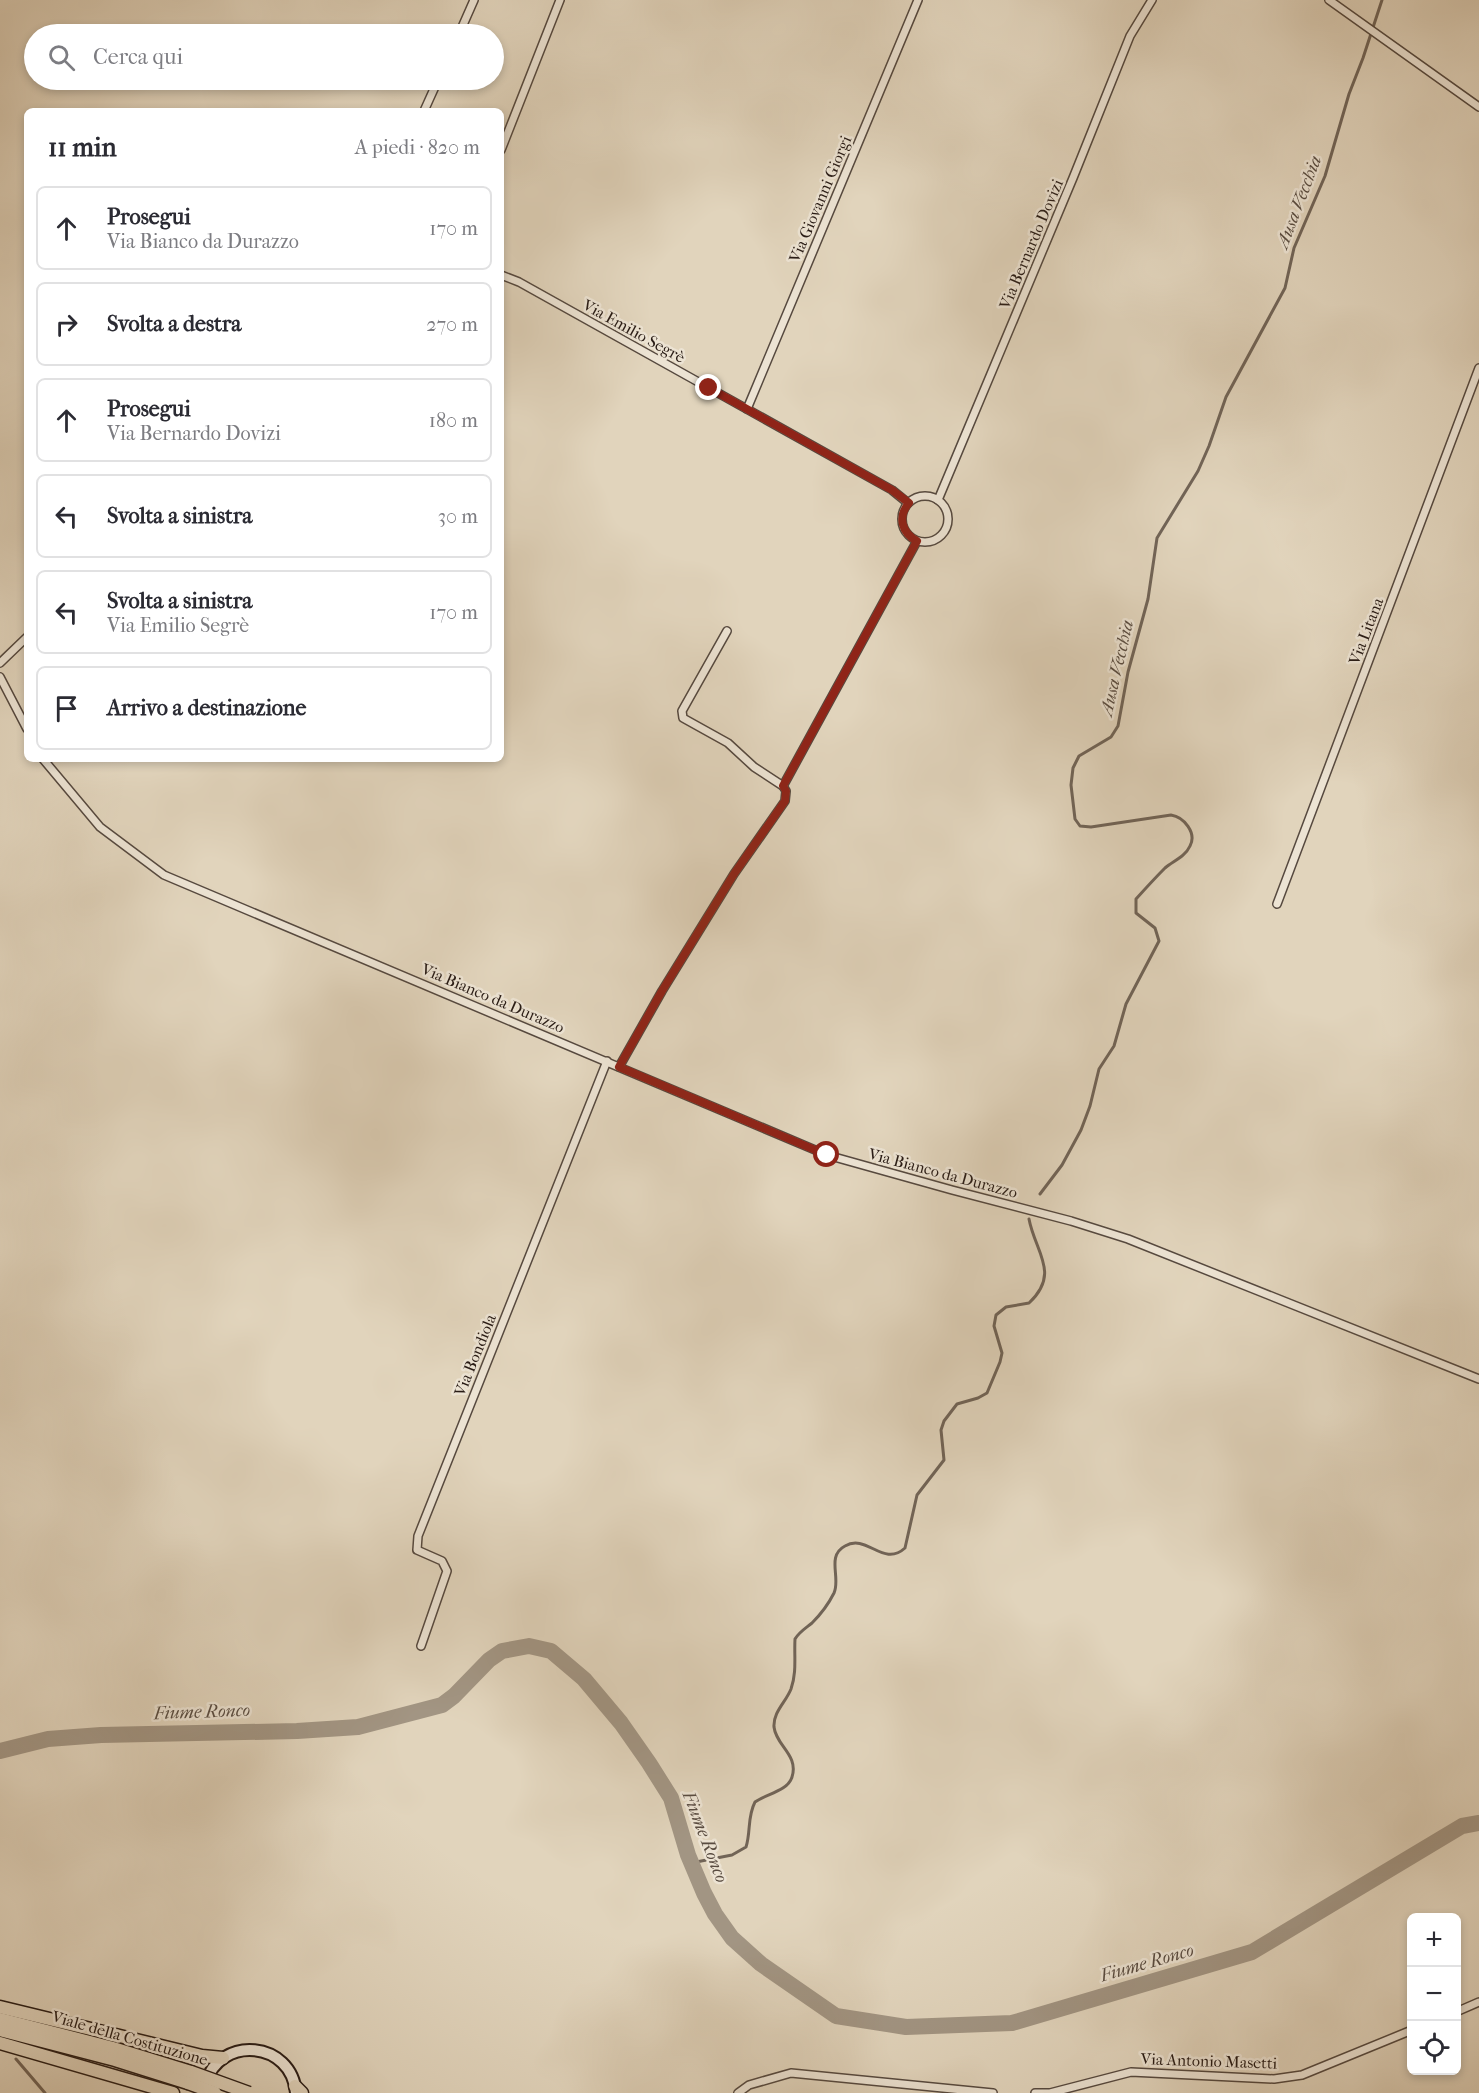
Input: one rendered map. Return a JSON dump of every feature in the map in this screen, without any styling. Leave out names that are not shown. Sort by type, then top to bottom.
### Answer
[{"type":"highway","points":[[0,2007],[202,2056],[224,2058]]},
{"type":"highway","name":"Viale della Costituzione","points":[[0,2019],[112,2048],[189,2078],[214,2093]]},
{"type":"highway","name":"Viale della Costituzione","points":[[0,2030],[249,2093]]},
{"type":"highway","points":[[0,2043],[172,2093]]},
{"type":"street","points":[[463,24],[474,0]]},
{"type":"street","points":[[504,142],[560,0]]},
{"type":"street","name":"Via Giovanni Giorgi","points":[[747,409],[918,0]]},
{"type":"street","name":"Via Bernardo Dovizi","points":[[938,500],[1130,36],[1152,0]]},
{"type":"street","points":[[1329,0],[1479,107]]},
{"type":"street","points":[[425,108],[433,90]]},
{"type":"street","name":"Via Emilio Segrè","points":[[504,276],[519,282],[892,490],[909,503]]},
{"type":"street","name":"Via Litana","points":[[1277,904],[1479,368]]},
{"type":"street","points":[[920,496],[930,496],[938,500],[947,512],[948,521],[945,530],[931,542],[917,541],[909,535],[902,522],[903,512],[909,503],[920,496]]},
{"type":"street","points":[[783,786],[917,541]]},
{"type":"street","points":[[619,1067],[662,991],[734,874],[785,801],[786,791],[783,786],[754,767],[728,743],[683,718],[682,711],[727,631]]},
{"type":"street","points":[[0,663],[24,640]]},
{"type":"street","points":[[0,677],[24,723]]},
{"type":"street","name":"Via Bianco da Durazzo","points":[[46,762],[100,827],[164,875],[827,1155],[1071,1221],[1128,1239],[1479,1379]]},
{"type":"street","name":"Via Bondiola","points":[[421,1646],[447,1571],[442,1561],[417,1550],[418,1536],[607,1061]]},
{"type":"street","points":[[1461,2010],[1479,2002]]},
{"type":"street","name":"Via Antonio Masetti","points":[[1035,2093],[1050,2093],[1131,2072],[1274,2079],[1302,2075],[1407,2032]]},
{"type":"street","points":[[204,2093],[206,2081],[213,2068],[235,2052],[248,2049],[273,2055],[291,2074],[298,2091]]},
{"type":"street","points":[[738,2093],[749,2085],[791,2073],[993,2093]]},
{"type":"waterway","name":"Ausa Vecchia","points":[[1040,1194],[1062,1165],[1081,1130],[1090,1106],[1099,1069],[1114,1046],[1126,1004],[1159,941],[1155,928],[1136,913],[1136,899],[1165,868],[1185,853],[1192,841],[1185,822],[1171,815],[1091,827],[1080,826],[1075,819],[1071,785],[1073,768],[1079,756],[1111,737],[1118,726],[1128,672],[1148,599],[1157,538],[1198,471],[1226,397],[1285,288],[1294,248],[1325,176],[1349,94],[1382,0]]},
{"type":"waterway","name":"Ausa Vecchia","points":[[691,1863],[732,1855],[746,1847],[755,1802],[790,1782],[792,1763],[776,1734],[774,1722],[793,1683],[795,1639],[818,1616],[834,1593],[836,1587],[835,1561],[839,1550],[853,1543],[889,1554],[897,1553],[905,1548],[917,1495],[944,1460],[941,1430],[944,1421],[957,1404],[987,1393],[1000,1362],[1002,1353],[994,1326],[996,1315],[1006,1307],[1029,1303],[1043,1282],[1045,1272],[1043,1262],[1029,1219]]},
{"type":"waterway","name":"Fiume Ronco","points":[[0,1751],[48,1739],[101,1735],[297,1731],[358,1727],[442,1705],[489,1660],[502,1651],[529,1646],[551,1651],[584,1679],[621,1723],[649,1763],[671,1798],[688,1855],[704,1893],[732,1938],[761,1964],[836,2016],[906,2027],[1012,2023],[1252,1952],[1462,1826],[1479,1823]]},
{"type":"waterway","points":[[16,2059],[45,2093]]},
{"type":"route","points":[[709,388],[892,490],[909,503],[903,512],[903,527],[917,541],[783,786],[786,791],[785,801],[734,874],[662,991],[619,1067],[827,1155]]}]
